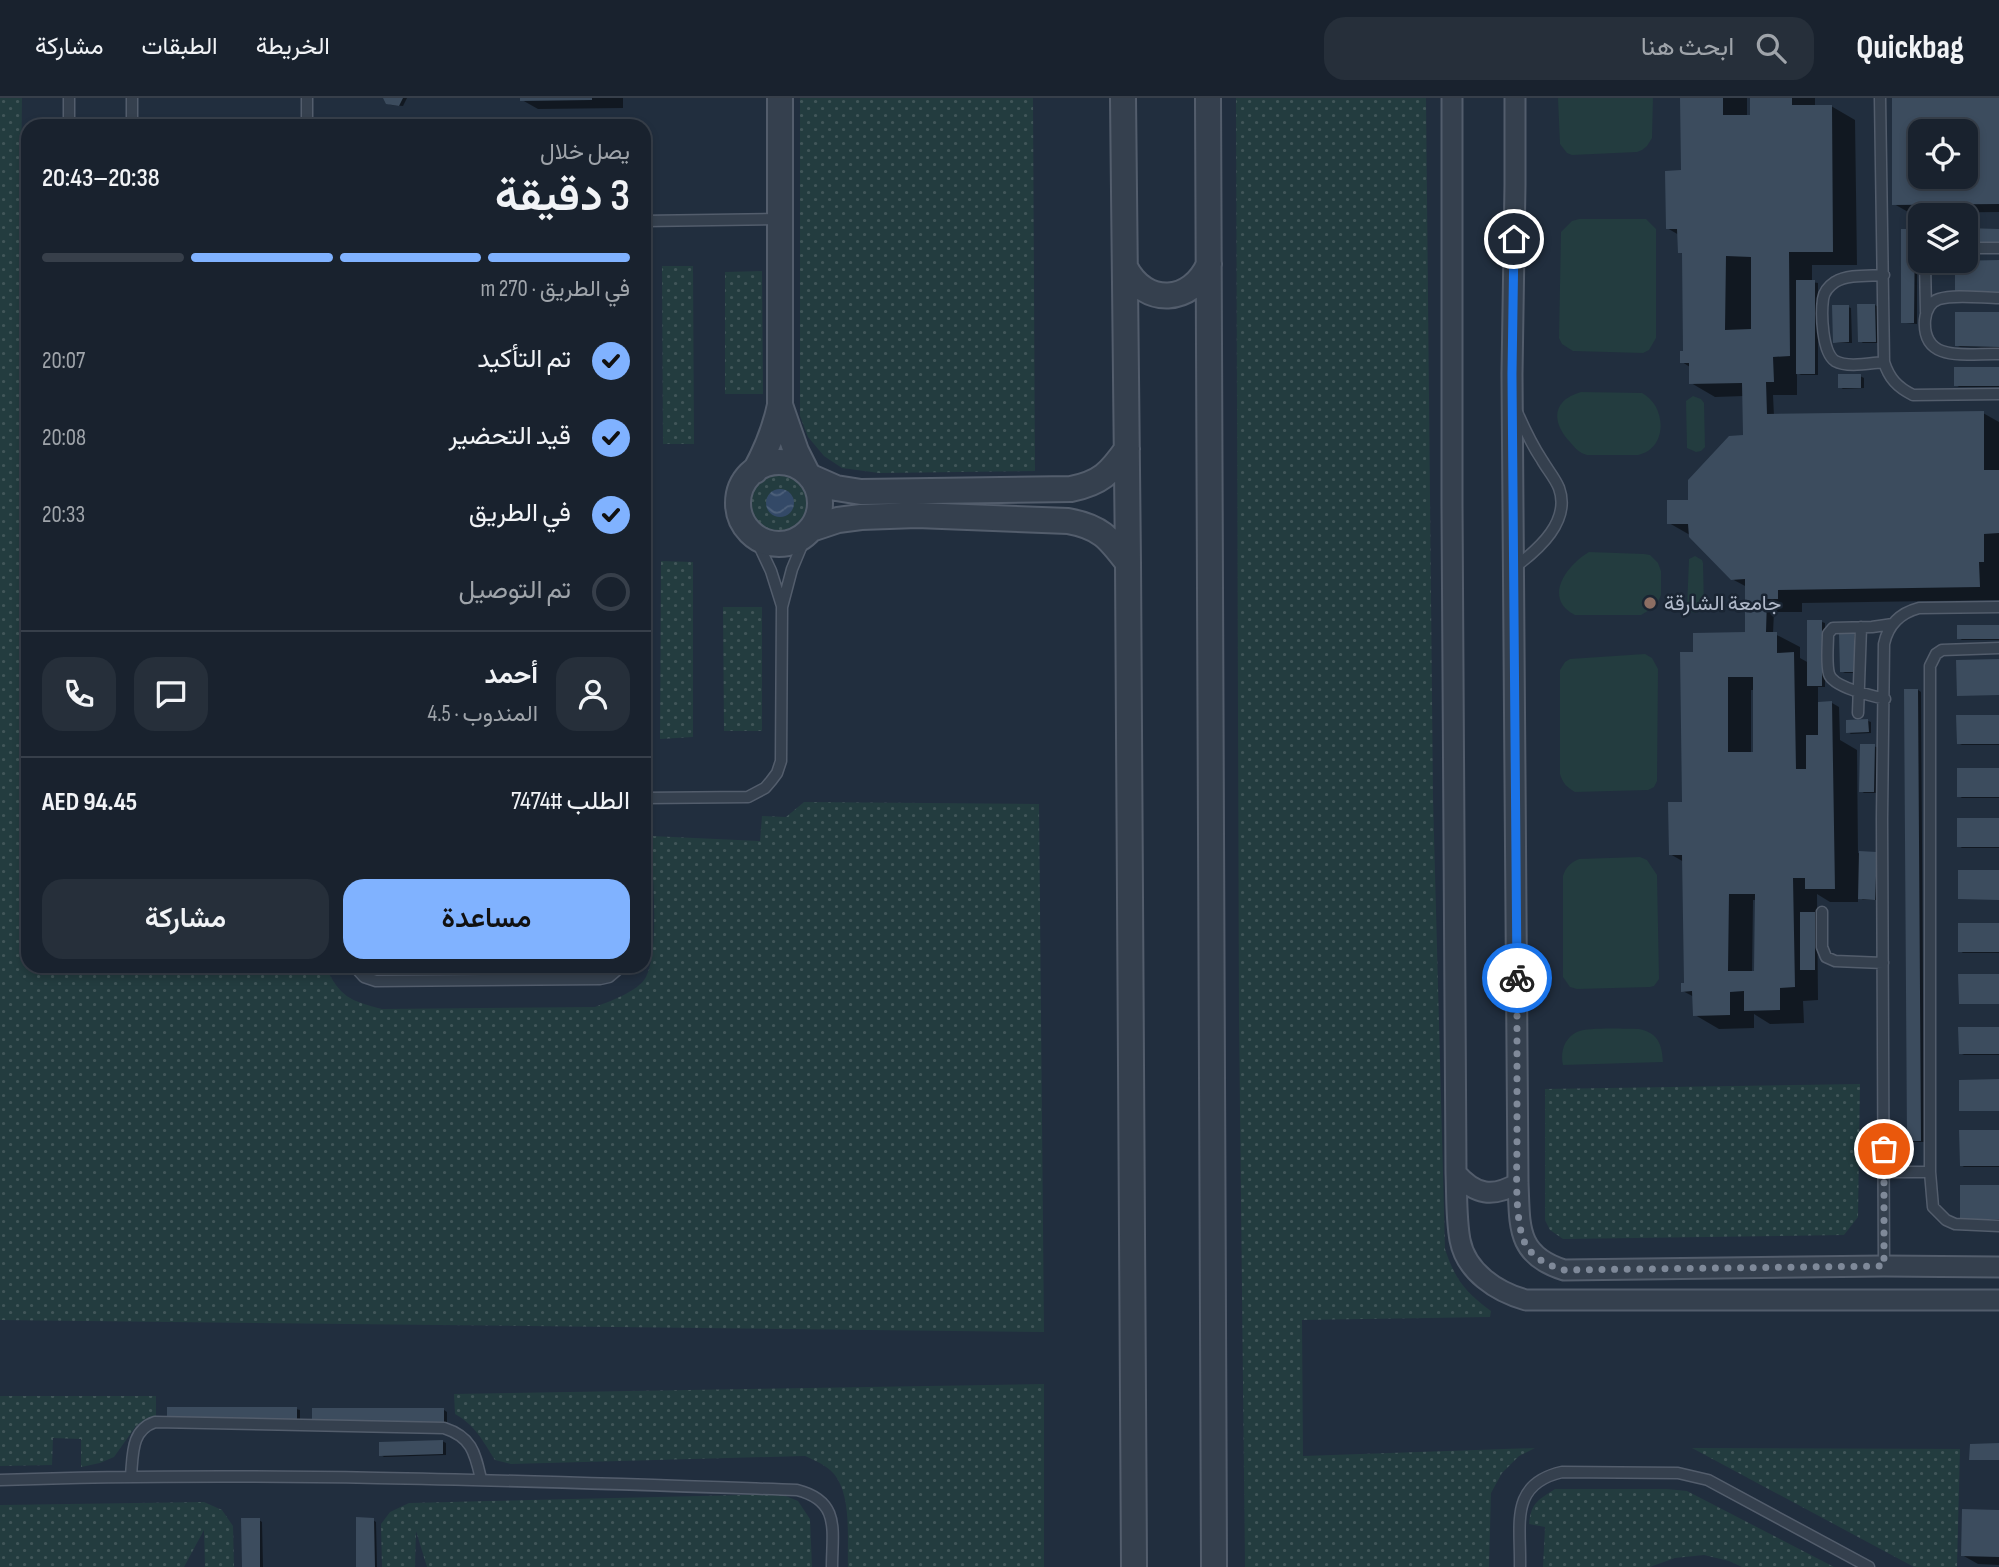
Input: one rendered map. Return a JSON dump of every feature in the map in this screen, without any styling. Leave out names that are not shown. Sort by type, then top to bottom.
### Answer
[{"type":"street","points":[[755,471],[771,439],[780,405],[780,98]]},
{"type":"street","points":[[1123,98],[1134,1567]]},
{"type":"street","points":[[1208,98],[1214,1567]]},
{"type":"street","points":[[1452,98],[1456,1173],[1460,1242],[1479,1274],[1508,1295],[1526,1300],[1999,1300]]},
{"type":"street","points":[[1515,98],[1512,398],[1518,1183],[1520,1230],[1526,1245],[1536,1257],[1549,1266],[1564,1270],[1999,1267]]},
{"type":"street","points":[[1125,267],[1136,284],[1153,294],[1163,296],[1183,293],[1192,288],[1209,264]]},
{"type":"street","points":[[780,405],[796,451],[818,489],[818,516],[809,531]]},
{"type":"street","points":[[1127,449],[1104,477],[1089,485],[1071,489],[847,491],[809,475],[798,467],[776,463],[765,465],[746,479],[738,502],[740,516],[755,537],[776,544],[798,540],[809,531],[838,520],[861,517],[916,515],[1050,520],[1084,524],[1101,532],[1128,563]]},
{"type":"street","points":[[995,491],[995,518]]},
{"type":"street","points":[[1456,1173],[1465,1184],[1478,1191],[1492,1193],[1506,1190],[1518,1183]]},
{"type":"lane","points":[[69,98],[69,119]]},
{"type":"lane","points":[[132,98],[132,119]]},
{"type":"lane","points":[[307,98],[307,119]]},
{"type":"lane","points":[[1881,98],[1884,362],[1894,382],[1913,395],[1999,394]]},
{"type":"lane","points":[[651,221],[781,219]]},
{"type":"lane","points":[[1978,248],[1999,248]]},
{"type":"lane","points":[[1925,273],[1924,329],[1931,346],[1949,354],[1999,354]]},
{"type":"lane","points":[[1884,275],[1843,278],[1834,282],[1823,298],[1824,344],[1828,354],[1836,361],[1846,364],[1884,362]]},
{"type":"lane","points":[[1926,312],[1935,301],[1941,299],[1999,298]]},
{"type":"lane","points":[[1512,398],[1532,443],[1556,480],[1562,501],[1557,522],[1549,535],[1515,568]]},
{"type":"lane","points":[[651,798],[748,797],[757,793],[777,773],[781,761],[782,607],[792,569],[809,531]]},
{"type":"lane","points":[[755,537],[771,570],[782,607]]},
{"type":"lane","points":[[1884,1266],[1884,644],[1893,624],[1905,614],[1919,608],[1999,607]]},
{"type":"lane","points":[[1885,699],[1859,692],[1836,683],[1831,678],[1828,634],[1833,628],[1893,624]]},
{"type":"lane","points":[[1858,713],[1861,627]]},
{"type":"lane","points":[[1999,648],[1942,650],[1936,654],[1930,666],[1931,1196],[1933,1207],[1946,1220],[1964,1226],[1999,1226]]},
{"type":"lane","points":[[1822,912],[1822,947],[1826,957],[1835,961],[1883,963]]},
{"type":"lane","points":[[360,973],[376,981],[600,979],[612,973]]},
{"type":"lane","points":[[1884,1172],[1930,1172]]},
{"type":"lane","points":[[131,1476],[138,1433],[148,1424],[155,1422],[444,1428],[461,1436],[469,1444],[475,1454],[481,1479]]},
{"type":"lane","points":[[1520,1567],[1521,1503],[1537,1481],[1562,1472],[1671,1472],[1697,1476],[1869,1567]]},
{"type":"lane","points":[[0,1480],[131,1476],[481,1479],[797,1490],[812,1494],[824,1503],[831,1517],[832,1567]]},
{"type":"green space","points":[[0,98],[22,98],[21,973],[329,973],[347,996],[382,1009],[595,1007],[637,987],[647,973],[651,973],[654,909],[651,836],[760,841],[762,816],[786,817],[804,802],[1039,804],[1044,1332],[0,1320]]},
{"type":"green space","points":[[800,98],[1033,98],[1035,471],[879,473],[842,468],[824,456],[808,437],[800,416]]},
{"type":"green space","points":[[1236,98],[1426,98],[1433,797],[1445,1249],[1462,1284],[1491,1311],[1490,1317],[1302,1320],[1303,1456],[1535,1448],[1519,1456],[1502,1473],[1491,1493],[1489,1567],[1245,1567],[1239,1019]]},
{"type":"green space","points":[[1558,98],[1653,98],[1652,138],[1647,146],[1637,152],[1567,153],[1560,144]]},
{"type":"green space","points":[[1646,219],[1656,229],[1656,338],[1649,350],[1643,353],[1573,351],[1562,344],[1559,338],[1561,232],[1572,221]]},
{"type":"green space","points":[[662,266],[693,266],[694,444],[663,444]]},
{"type":"green space","points":[[762,271],[763,394],[725,394],[725,272]]},
{"type":"green space","points":[[1581,392],[1642,393],[1656,407],[1660,417],[1661,427],[1655,445],[1638,455],[1587,455],[1579,452],[1564,434],[1557,419],[1564,400]]},
{"type":"green space","points":[[1693,396],[1704,403],[1705,447],[1696,452],[1687,448],[1686,401]]},
{"type":"green space","points":[[780,472],[792,474],[802,481],[809,491],[809,515],[802,525],[792,532],[780,534],[768,532],[758,525],[751,515],[749,503],[751,491],[758,481],[768,474]]},
{"type":"green space","points":[[1589,552],[1650,555],[1661,571],[1661,595],[1656,606],[1641,615],[1575,615],[1565,608],[1560,600],[1561,582],[1573,565]]},
{"type":"green space","points":[[1695,556],[1703,563],[1704,608],[1696,613],[1687,608],[1689,559]]},
{"type":"green space","points":[[661,561],[693,562],[693,737],[660,739]]},
{"type":"green space","points":[[723,607],[762,607],[762,731],[724,731]]},
{"type":"green space","points":[[1645,654],[1652,658],[1658,669],[1657,781],[1654,787],[1648,790],[1575,792],[1566,785],[1560,774],[1560,670],[1570,659]]},
{"type":"green space","points":[[1640,857],[1647,860],[1657,875],[1659,979],[1650,987],[1570,987],[1563,977],[1563,876],[1566,870],[1579,859]]},
{"type":"green space","points":[[1639,1029],[1651,1033],[1658,1040],[1663,1062],[1563,1065],[1564,1046],[1577,1032]]},
{"type":"green space","points":[[1860,1084],[1858,1217],[1844,1235],[1563,1239],[1550,1230],[1545,1220],[1545,1089]]},
{"type":"green space","points":[[1044,1384],[1044,1567],[848,1567],[846,1506],[840,1483],[828,1468],[805,1456],[511,1464],[495,1460],[473,1429],[455,1414],[454,1394]]},
{"type":"green space","points":[[0,1396],[156,1396],[156,1419],[144,1420],[136,1426],[114,1457],[100,1463],[81,1467],[81,1439],[53,1438],[52,1465],[0,1466]]},
{"type":"green space","points":[[1692,1448],[1960,1449],[1957,1567],[1914,1567]]},
{"type":"green space","points":[[1555,1489],[1687,1491],[1834,1567],[1742,1567],[1704,1555],[1675,1558],[1650,1567],[1543,1567],[1545,1527],[1529,1524],[1530,1517],[1536,1503]]},
{"type":"green space","points":[[781,1494],[798,1501],[810,1519],[812,1567],[427,1567],[416,1531],[415,1567],[382,1567],[381,1524],[390,1512],[409,1503]]},
{"type":"green space","points":[[204,1502],[222,1510],[233,1526],[234,1567],[205,1567],[204,1530],[184,1567],[0,1567],[0,1505]]},
{"type":"water","points":[[780,489],[790,493],[794,503],[790,513],[780,517],[770,513],[766,503],[770,493]]},
{"type":"building","points":[[383,98],[403,98],[399,106],[386,104]]},
{"type":"building","points":[[520,98],[592,98],[592,100],[520,101]]},
{"type":"building","points":[[1680,98],[1723,98],[1723,115],[1750,115],[1750,98],[1792,98],[1792,105],[1832,105],[1833,252],[1789,252],[1790,356],[1773,357],[1774,382],[1766,382],[1767,414],[1984,411],[1984,470],[1999,470],[1999,533],[1984,534],[1984,562],[1979,562],[1980,587],[1778,590],[1778,599],[1767,599],[1766,632],[1777,632],[1777,653],[1794,652],[1796,769],[1806,769],[1806,735],[1818,735],[1818,702],[1832,701],[1835,889],[1805,889],[1805,878],[1793,878],[1795,987],[1780,988],[1780,1010],[1744,1011],[1744,991],[1730,992],[1730,1015],[1693,1016],[1692,991],[1681,992],[1681,983],[1684,983],[1682,855],[1669,855],[1668,802],[1682,802],[1680,652],[1693,652],[1693,633],[1745,632],[1745,579],[1731,580],[1689,537],[1688,524],[1667,524],[1667,500],[1688,500],[1688,480],[1729,436],[1743,435],[1742,383],[1689,384],[1689,363],[1680,363],[1680,351],[1683,351],[1682,253],[1678,253],[1677,229],[1666,229],[1665,171],[1681,170]],"holes":[[[1726,256],[1751,257],[1751,329],[1725,330]],[[1728,677],[1753,677],[1753,752],[1728,752]],[[1729,894],[1755,894],[1754,971],[1728,971]]]},
{"type":"building","points":[[1892,98],[1999,98],[1999,204],[1892,205]]},
{"type":"building","points":[[1978,228],[1999,229],[1999,242],[1978,242]]},
{"type":"building","points":[[1901,229],[1908,229],[1908,273],[1915,273],[1914,323],[1901,323]]},
{"type":"building","points":[[1978,260],[1999,260],[1999,294],[1955,294],[1955,273],[1978,273]]},
{"type":"building","points":[[1796,280],[1815,280],[1815,374],[1796,374]]},
{"type":"building","points":[[1857,304],[1875,304],[1876,342],[1858,342]]},
{"type":"building","points":[[1832,305],[1849,305],[1849,342],[1833,343]]},
{"type":"building","points":[[1955,312],[1999,312],[1999,347],[1955,346]]},
{"type":"building","points":[[1954,367],[1999,367],[1999,386],[1954,386]]},
{"type":"building","points":[[1838,374],[1861,374],[1861,388],[1838,388]]},
{"type":"building","points":[[1807,620],[1822,620],[1822,686],[1807,686]]},
{"type":"building","points":[[1957,625],[1999,625],[1999,639],[1957,639]]},
{"type":"building","points":[[1839,634],[1854,634],[1854,672],[1840,672]]},
{"type":"building","points":[[1999,659],[1999,695],[1957,696],[1956,660]]},
{"type":"building","points":[[1904,689],[1918,689],[1921,1141],[1907,1141]]},
{"type":"building","points":[[1956,715],[1999,715],[1999,744],[1957,744]]},
{"type":"building","points":[[1868,719],[1869,732],[1846,733],[1846,720]]},
{"type":"building","points":[[1860,744],[1875,744],[1874,792],[1859,792]]},
{"type":"building","points":[[1957,768],[1999,768],[1999,797],[1957,797]]},
{"type":"building","points":[[1957,818],[1999,818],[1999,847],[1957,847]]},
{"type":"building","points":[[1859,851],[1877,852],[1875,900],[1858,899]]},
{"type":"building","points":[[1958,870],[1999,870],[1999,900],[1958,899]]},
{"type":"building","points":[[1800,912],[1815,912],[1815,970],[1800,970]]},
{"type":"building","points":[[1958,923],[1999,923],[1999,952],[1958,952]]},
{"type":"building","points":[[1958,974],[1999,974],[1999,1004],[1959,1004]]},
{"type":"building","points":[[1958,1027],[1999,1027],[1999,1054],[1959,1054]]},
{"type":"building","points":[[1999,1079],[1999,1111],[1959,1111],[1959,1080]]},
{"type":"building","points":[[1959,1130],[1999,1130],[1999,1166],[1960,1166]]},
{"type":"building","points":[[1960,1185],[1999,1185],[1999,1219],[1960,1220]]},
{"type":"building","points":[[167,1407],[297,1407],[297,1421],[167,1421]]},
{"type":"building","points":[[312,1408],[444,1408],[444,1424],[312,1424]]},
{"type":"building","points":[[443,1440],[443,1454],[379,1456],[379,1442]]},
{"type":"building","points":[[1999,1443],[1999,1460],[1969,1460],[1970,1444]]},
{"type":"building","points":[[1962,1509],[1999,1510],[1999,1557],[1961,1556]]},
{"type":"building","points":[[356,1517],[374,1518],[375,1567],[356,1567]]},
{"type":"building","points":[[241,1518],[260,1518],[260,1567],[242,1567]]},
{"type":"way so far","points":[[1517,978],[1520,1230],[1526,1245],[1536,1257],[1549,1266],[1564,1270],[1884,1266],[1884,1149]]},
{"type":"place","name":"جامعة الشارقة","points":[[1650,603]]},
{"type":"route","points":[[1514,239],[1512,374],[1517,978]]}]
